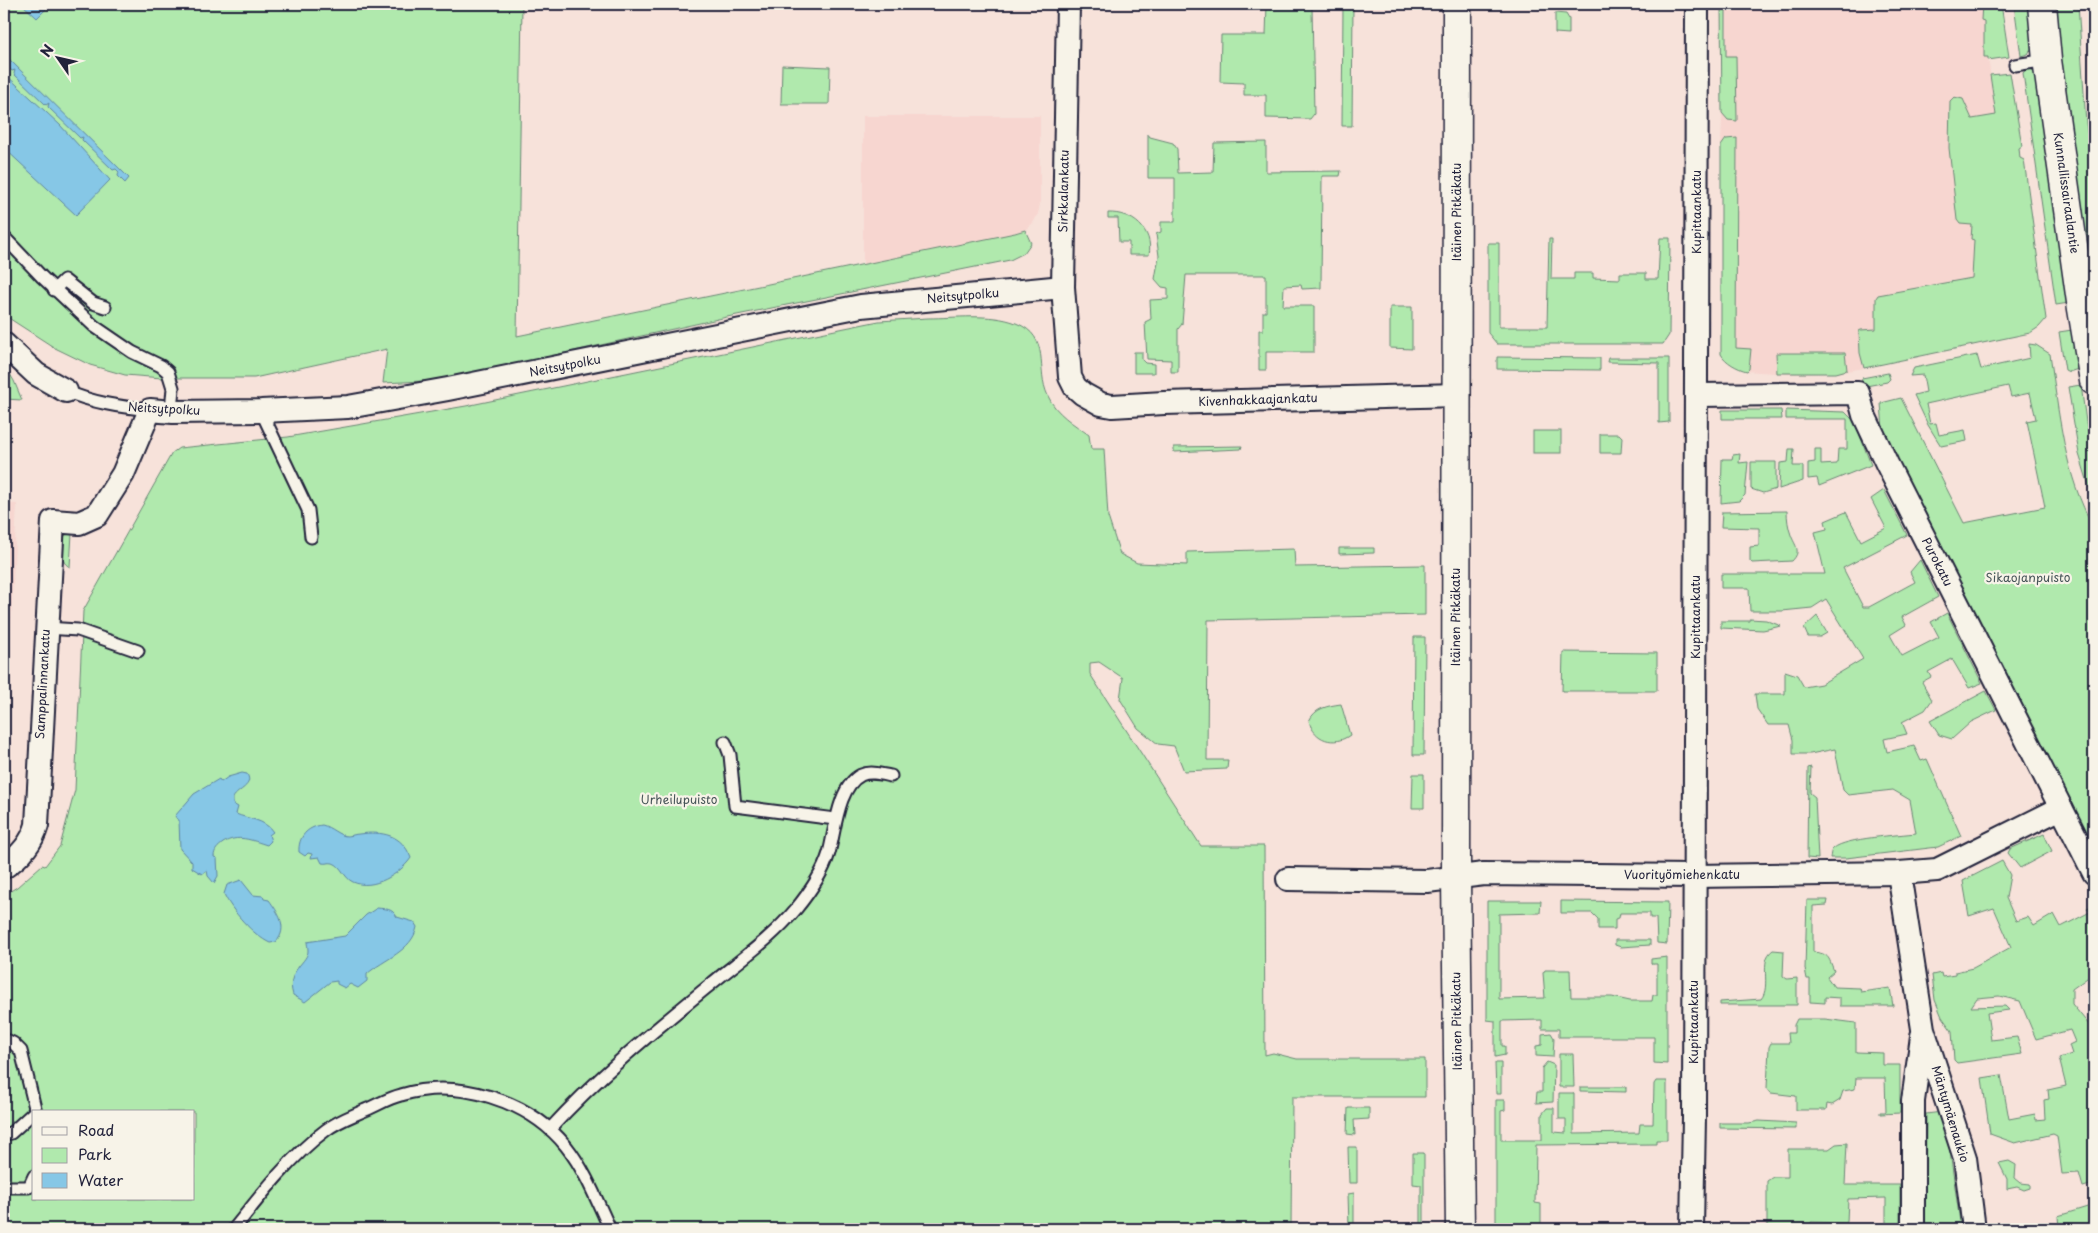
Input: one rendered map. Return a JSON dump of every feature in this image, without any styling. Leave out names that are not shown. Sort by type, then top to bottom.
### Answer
[{"type":"main road","name":"Itäinen Pitkäkatu","points":[[1457,4],[1456,878],[1460,1229]]},
{"type":"main road","name":"Kunnallissairaalantie","points":[[2042,4],[2047,60],[2091,336],[2094,381]]},
{"type":"street","name":"Sirkkalankatu","points":[[1068,4],[1063,287],[1070,378]]},
{"type":"street","name":"Kupittaankatu","points":[[1692,1229],[1697,394],[1697,4]]},
{"type":"street","name":"Neitsytpolku","points":[[160,410],[261,411],[348,407],[448,389],[861,306],[1063,287]]},
{"type":"street","points":[[4,344],[36,374],[66,392]]},
{"type":"street","name":"Kivenhakkaajankatu","points":[[1070,378],[1075,387],[1083,394],[1101,404],[1112,406],[1457,395]]},
{"type":"street","name":"Purokatu","points":[[1697,394],[1858,393],[1864,415],[1891,471],[2094,873]]},
{"type":"street","name":"Samppalinnankatu","points":[[4,867],[28,845],[37,825],[53,522],[79,523],[97,515],[160,410]]},
{"type":"street","name":"Vuorityömiehenkatu","points":[[1288,880],[1427,880],[1484,874],[1694,876],[1899,874],[1937,870],[2061,808]]},
{"type":"street","name":"Mäntymäenaukio","points":[[1899,874],[1923,1029],[1965,1158],[1974,1229]]},
{"type":"street","name":"Mäntymäenaukio","points":[[1913,1229],[1913,1101],[1923,1029]]},
{"type":"lane","points":[[2015,66],[2047,60]]},
{"type":"lane","points":[[4,236],[54,290],[94,326],[132,352],[161,366],[168,372],[173,388],[160,410]]},
{"type":"lane","points":[[54,290],[64,280],[93,303],[105,307]]},
{"type":"lane","name":"Neitsytpolku","points":[[66,392],[124,407],[160,410]]},
{"type":"lane","points":[[261,411],[308,510],[311,537]]},
{"type":"lane","points":[[46,628],[78,630],[138,651]]},
{"type":"lane","points":[[725,742],[730,755],[735,806],[836,819]]},
{"type":"lane","points":[[550,1129],[611,1068],[771,934],[795,909],[815,884],[828,854],[836,819],[852,781],[862,774],[875,773],[891,776]]},
{"type":"lane","points":[[4,1039],[21,1051],[35,1110]]},
{"type":"lane","points":[[234,1229],[295,1158],[324,1131],[341,1120],[401,1095],[428,1089],[449,1088],[494,1098],[522,1110],[550,1129],[566,1146],[585,1176],[610,1229]]},
{"type":"lane","points":[[4,1134],[11,1133],[32,1114]]},
{"type":"lane","points":[[4,1187],[28,1187],[32,1180]]},
{"type":"shaded area","points":[[1726,4],[1983,4],[1988,57],[2026,327],[1864,368],[1836,373],[1788,374],[1744,371],[1734,365],[1721,146]]},
{"type":"shaded area","points":[[863,116],[1040,116],[1040,204],[1038,214],[1033,223],[1025,230],[1015,233],[863,265]]},
{"type":"shaded area","points":[[4,503],[17,504],[4,759]]},
{"type":"green space","points":[[4,4],[522,4],[517,336],[1025,230],[1031,243],[1024,253],[1010,260],[727,317],[443,380],[383,383],[387,349],[254,378],[162,378],[125,375],[90,365],[55,348],[4,315]]},
{"type":"green space","points":[[1267,4],[1353,4],[1352,126],[1342,126],[1343,7],[1312,7],[1314,114],[1310,119],[1266,118],[1266,95],[1244,95],[1244,83],[1220,82],[1221,35],[1266,35]]},
{"type":"green space","points":[[1721,4],[1726,4],[1726,56],[1736,56],[1737,121],[1728,120],[1722,113]]},
{"type":"green space","points":[[1982,4],[2001,4],[2009,57],[1988,60],[1988,57],[1984,57],[1984,21],[1981,20]]},
{"type":"green space","points":[[2014,4],[2030,4],[2032,48],[2028,54],[2021,56]]},
{"type":"green space","points":[[2056,4],[2078,4],[2086,123],[2094,184],[2094,296],[2060,54]]},
{"type":"green space","points":[[2090,4],[2094,4],[2094,76]]},
{"type":"green space","points":[[1555,13],[1566,14],[1569,19],[1569,34],[1555,33]]},
{"type":"green space","points":[[782,65],[830,67],[829,104],[781,104]]},
{"type":"green space","points":[[2027,68],[2034,71],[2037,77],[2069,303],[2056,305],[2023,73]]},
{"type":"green space","points":[[2010,73],[2022,146],[2019,148],[2020,158],[2024,160],[2046,319],[2030,333],[1864,368],[1860,353],[1859,331],[1876,329],[1876,298],[1878,295],[1972,278],[1974,240],[1971,239],[1972,225],[1960,224],[1957,220],[1949,148],[1950,101],[1954,97],[1963,99],[1972,119],[1996,115],[1990,75]]},
{"type":"green space","points":[[1148,134],[1150,137],[1173,143],[1177,149],[1178,173],[1213,172],[1214,143],[1266,142],[1266,172],[1341,171],[1340,176],[1322,176],[1321,288],[1302,289],[1301,285],[1284,286],[1283,306],[1314,306],[1314,352],[1266,352],[1266,370],[1259,370],[1259,330],[1263,330],[1263,312],[1266,312],[1266,275],[1186,275],[1182,324],[1178,329],[1178,372],[1171,372],[1171,360],[1147,359],[1145,322],[1151,319],[1150,300],[1168,299],[1168,288],[1162,287],[1155,279],[1159,256],[1156,234],[1161,232],[1161,222],[1175,222],[1175,178],[1148,178]]},
{"type":"green space","points":[[1737,138],[1736,348],[1751,349],[1749,369],[1747,371],[1732,365],[1721,354],[1721,146],[1726,139]]},
{"type":"green space","points":[[1108,213],[1117,213],[1133,219],[1145,230],[1150,246],[1149,255],[1129,255],[1129,242],[1119,242],[1118,218],[1108,218]]},
{"type":"green space","points":[[1660,238],[1670,238],[1669,335],[1663,344],[1497,344],[1488,333],[1488,243],[1499,243],[1499,327],[1547,327],[1549,239],[1552,239],[1551,279],[1574,279],[1574,273],[1593,273],[1593,278],[1620,279],[1620,273],[1646,273],[1646,279],[1658,279]]},
{"type":"green space","points":[[1390,307],[1412,307],[1412,349],[1390,348]]},
{"type":"green space","name":"Urheilupuisto","points":[[961,317],[995,318],[1016,323],[1027,329],[1034,337],[1039,345],[1044,386],[1051,402],[1066,418],[1089,435],[1091,449],[1104,449],[1108,517],[1120,554],[1137,563],[1187,565],[1187,552],[1294,549],[1295,567],[1425,565],[1425,615],[1208,620],[1207,760],[1228,760],[1227,769],[1184,771],[1174,746],[1158,744],[1138,728],[1120,699],[1123,678],[1099,662],[1090,663],[1090,674],[1201,846],[1264,846],[1265,1055],[1273,1053],[1297,1059],[1425,1059],[1425,1097],[1292,1097],[1291,1229],[4,1229],[4,895],[17,887],[42,865],[45,866],[60,846],[75,790],[83,611],[172,453],[179,448],[288,437],[466,406],[879,321]]},
{"type":"green space","points":[[2072,330],[2078,369],[2069,372],[2065,370],[2059,332]]},
{"type":"green space","name":"Sikaojanpuisto","points":[[2029,344],[2036,345],[2050,354],[2069,465],[2084,508],[2094,528],[2094,849],[1963,597],[1883,430],[1881,403],[1901,398],[1964,523],[2045,507],[2027,421],[2036,419],[2030,393],[2011,397],[2008,386],[1926,404],[1930,424],[1936,423],[1939,435],[1965,430],[1967,441],[1941,446],[1928,425],[1914,395],[1926,392],[1923,375],[1910,376],[1914,368],[1977,355],[1981,369],[2030,358]]},
{"type":"green space","points":[[1134,352],[1142,352],[1142,360],[1145,363],[1154,364],[1154,373],[1134,373]]},
{"type":"green space","points":[[1776,353],[1845,353],[1847,370],[1836,373],[1777,373]]},
{"type":"green space","points":[[1497,357],[1600,358],[1600,370],[1497,369]]},
{"type":"green space","points":[[1608,358],[1669,358],[1669,422],[1659,423],[1659,363],[1607,362]]},
{"type":"green space","points":[[4,364],[14,381],[22,400],[4,399]]},
{"type":"green space","points":[[1888,373],[1890,379],[1887,382],[1861,387],[1862,378]]},
{"type":"green space","points":[[2081,385],[2086,422],[2094,458],[2094,502],[2079,454],[2068,387]]},
{"type":"green space","points":[[1722,410],[1781,410],[1782,419],[1722,419]]},
{"type":"green space","points":[[1786,410],[1845,412],[1855,422],[1871,465],[1819,486],[1817,478],[1808,479],[1808,463],[1815,462],[1815,449],[1821,449],[1821,465],[1837,464],[1838,449],[1847,449],[1847,419],[1786,419]]},
{"type":"green space","points":[[1533,431],[1561,431],[1561,453],[1533,453]]},
{"type":"green space","points":[[1600,434],[1619,434],[1622,437],[1621,453],[1600,453]]},
{"type":"green space","points":[[1242,446],[1241,449],[1174,452],[1174,447]]},
{"type":"green space","points":[[1789,449],[1794,449],[1793,466],[1803,466],[1803,481],[1779,489],[1780,463],[1788,462]]},
{"type":"green space","points":[[1740,454],[1739,463],[1748,462],[1745,495],[1739,501],[1721,503],[1722,459],[1732,459],[1733,455]]},
{"type":"green space","points":[[1751,462],[1776,462],[1776,489],[1763,493],[1751,489]]},
{"type":"green space","points":[[1884,490],[1907,535],[1843,568],[1863,607],[1869,607],[1915,582],[1910,572],[1920,560],[1938,597],[1902,617],[1906,625],[1890,635],[1902,656],[1939,637],[1931,622],[1947,613],[1982,683],[1969,688],[1952,659],[1928,672],[1931,677],[1922,682],[1932,700],[1925,710],[1902,722],[1907,734],[1884,739],[1887,752],[1914,746],[1921,761],[1927,759],[1961,836],[1938,847],[1846,858],[1830,858],[1831,851],[1834,848],[1849,842],[1916,833],[1910,800],[1893,790],[1848,795],[1843,790],[1835,749],[1810,754],[1793,754],[1793,740],[1789,725],[1768,725],[1757,709],[1755,694],[1785,694],[1785,671],[1797,675],[1804,687],[1821,684],[1863,659],[1826,599],[1812,608],[1782,611],[1750,611],[1749,588],[1721,588],[1721,574],[1825,574],[1815,532],[1827,529],[1825,521],[1846,512],[1861,541],[1886,528],[1871,499]]},
{"type":"green space","points":[[1787,511],[1789,529],[1797,551],[1792,561],[1752,563],[1750,561],[1750,547],[1759,546],[1759,528],[1721,527],[1722,512]]},
{"type":"green space","points":[[67,533],[72,533],[70,567],[63,561],[61,551]]},
{"type":"green space","points":[[1339,548],[1374,548],[1374,553],[1339,554]]},
{"type":"green space","points":[[1817,616],[1827,633],[1820,637],[1808,637],[1804,628]]},
{"type":"green space","points":[[1750,619],[1766,620],[1781,626],[1763,630],[1721,628],[1721,621],[1750,621]]},
{"type":"green space","points":[[1414,637],[1425,637],[1424,755],[1413,755]]},
{"type":"green space","points":[[1563,652],[1657,653],[1657,691],[1562,691]]},
{"type":"green space","points":[[1986,691],[1996,710],[1971,722],[1952,739],[1939,735],[1930,721]]},
{"type":"green space","points":[[1341,704],[1350,735],[1338,741],[1325,740],[1315,733],[1309,721],[1318,710]]},
{"type":"green space","points":[[1811,767],[1810,793],[1815,797],[1818,859],[1807,858],[1808,768]]},
{"type":"green space","points":[[1413,774],[1424,774],[1424,808],[1412,808]]},
{"type":"green space","points":[[2044,834],[2052,851],[2020,868],[2008,853],[2010,849]]},
{"type":"green space","points":[[2002,861],[2010,875],[2006,898],[2016,921],[2028,917],[2034,926],[2054,914],[2061,927],[2090,912],[2087,908],[2094,905],[2094,973],[2072,989],[2072,1004],[2094,1031],[2094,1184],[2083,1187],[2079,1173],[2062,1174],[2057,1136],[2053,1134],[2015,1143],[1990,1134],[1982,1078],[2001,1075],[2009,1119],[2035,1114],[2036,1120],[2045,1119],[2044,1100],[2049,1099],[2048,1090],[2066,1086],[2059,1058],[2072,1054],[2069,1045],[2075,1042],[2070,1030],[2036,1039],[2020,1001],[1999,996],[1977,998],[1971,1007],[2005,1006],[2009,1010],[1987,1013],[1991,1040],[2017,1037],[2022,1054],[1957,1063],[1954,1060],[1952,1031],[1942,1017],[1935,1000],[1932,975],[1941,973],[1942,977],[1955,975],[1955,972],[1973,968],[2011,947],[1994,908],[1969,916],[1963,881]]},
{"type":"green space","points":[[1807,900],[1828,900],[1827,905],[1813,906],[1813,952],[1825,955],[1829,959],[1834,971],[1827,977],[1834,987],[1860,988],[1861,992],[1890,988],[1893,1006],[1840,1006],[1840,998],[1825,997],[1825,1003],[1810,1002],[1810,979],[1807,979],[1805,969]]},
{"type":"green space","points":[[1487,901],[1541,901],[1540,913],[1499,914],[1499,999],[1545,998],[1543,973],[1545,970],[1570,970],[1571,997],[1612,997],[1630,1001],[1652,1001],[1653,995],[1657,995],[1657,964],[1651,964],[1651,959],[1667,957],[1667,1064],[1654,1063],[1654,1037],[1559,1037],[1559,1029],[1542,1029],[1542,1020],[1502,1021],[1502,1046],[1505,1046],[1505,1055],[1495,1057],[1495,1021],[1487,1020]]},
{"type":"green space","points":[[1561,901],[1668,902],[1667,944],[1657,943],[1656,918],[1650,918],[1650,913],[1620,913],[1619,918],[1615,919],[1615,929],[1598,929],[1598,919],[1592,913],[1561,913]]},
{"type":"green space","points":[[1615,940],[1650,940],[1650,945],[1621,947],[1615,945]]},
{"type":"green space","points":[[1773,950],[1784,951],[1783,976],[1787,979],[1797,978],[1797,1005],[1720,1005],[1720,1002],[1761,999],[1765,987],[1766,960]]},
{"type":"green space","points":[[1797,1019],[1825,1019],[1856,1023],[1856,1052],[1883,1053],[1883,1065],[1900,1065],[1900,1113],[1880,1114],[1880,1112],[1886,1112],[1885,1078],[1856,1078],[1855,1089],[1843,1091],[1840,1100],[1832,1105],[1827,1104],[1826,1110],[1796,1110],[1796,1096],[1771,1093],[1767,1088],[1769,1047],[1771,1043],[1789,1043],[1788,1033],[1794,1033],[1794,1025]]},
{"type":"green space","points":[[1551,1033],[1554,1038],[1553,1057],[1536,1056],[1536,1046],[1542,1045],[1542,1034]]},
{"type":"green space","points":[[1559,1054],[1573,1054],[1574,1087],[1559,1087]]},
{"type":"green space","points":[[1547,1062],[1554,1065],[1553,1102],[1536,1103],[1537,1092],[1542,1092],[1542,1068]]},
{"type":"green space","points":[[1495,1063],[1501,1063],[1501,1094],[1496,1094]]},
{"type":"green space","points":[[1656,1081],[1667,1081],[1667,1140],[1656,1140],[1656,1144],[1536,1145],[1535,1203],[1541,1204],[1541,1229],[1496,1229],[1496,1100],[1505,1100],[1505,1110],[1501,1111],[1501,1140],[1542,1140],[1542,1114],[1547,1108],[1554,1108],[1554,1132],[1566,1133],[1566,1119],[1559,1119],[1559,1093],[1574,1093],[1574,1134],[1639,1133],[1640,1124],[1653,1124],[1654,1084]]},
{"type":"green space","points":[[1580,1087],[1626,1087],[1626,1092],[1580,1091]]},
{"type":"green space","points":[[1348,1108],[1369,1108],[1369,1119],[1354,1120],[1355,1135],[1347,1134]]},
{"type":"green space","points":[[1942,1112],[1946,1124],[1961,1229],[1925,1229],[1926,1114]]},
{"type":"green space","points":[[1759,1121],[1796,1123],[1796,1129],[1720,1128],[1720,1123]]},
{"type":"green space","points":[[1847,1143],[1845,1185],[1900,1185],[1900,1229],[1886,1229],[1886,1198],[1848,1199],[1846,1223],[1811,1222],[1811,1229],[1767,1229],[1767,1181],[1773,1177],[1788,1177],[1788,1149],[1829,1149],[1836,1144]]},
{"type":"green space","points":[[1348,1147],[1357,1147],[1357,1183],[1349,1183]]},
{"type":"green space","points":[[1413,1153],[1424,1153],[1424,1229],[1421,1229],[1421,1185],[1413,1184]]},
{"type":"green space","points":[[2009,1161],[2016,1165],[2015,1178],[2021,1183],[2030,1184],[2030,1188],[2024,1190],[2017,1187],[2007,1189],[2007,1179],[1999,1163]]},
{"type":"green space","points":[[1354,1193],[1354,1226],[1349,1226],[1348,1194]]},
{"type":"green space","points":[[2094,1205],[2094,1229],[2059,1229],[2058,1216]]},
{"type":"water","points":[[22,4],[51,4],[37,18]]},
{"type":"water","points":[[4,54],[129,178],[125,183],[118,176],[119,172],[116,169],[113,170],[82,140],[83,137],[80,138],[48,107],[49,103],[46,105],[14,74],[15,70],[12,71],[4,64]]},
{"type":"water","points":[[4,73],[60,125],[110,180],[76,215],[4,148]]},
{"type":"water","points":[[242,773],[247,774],[249,778],[245,787],[233,798],[233,804],[238,807],[236,814],[265,824],[273,832],[269,835],[271,841],[267,845],[239,838],[223,843],[214,855],[217,858],[218,876],[214,883],[208,876],[207,870],[202,874],[192,868],[192,862],[180,849],[179,820],[175,816],[194,794],[219,779],[221,782],[228,777]]},
{"type":"water","points":[[322,825],[344,836],[376,833],[390,836],[402,844],[411,858],[400,870],[377,883],[361,884],[353,882],[336,865],[322,863],[319,857],[311,858],[312,854],[308,853],[305,856],[299,852],[300,842],[304,834],[312,828]]},
{"type":"water","points":[[241,880],[253,895],[263,896],[264,899],[269,900],[276,910],[281,920],[282,931],[276,942],[270,943],[257,935],[227,900],[224,894],[227,885]]},
{"type":"water","points":[[377,908],[388,910],[397,917],[414,922],[417,927],[409,942],[396,954],[367,974],[367,981],[358,988],[350,984],[345,988],[337,984],[337,981],[330,982],[305,1002],[293,995],[292,979],[294,973],[305,959],[308,950],[307,942],[345,936],[366,915]]}]
